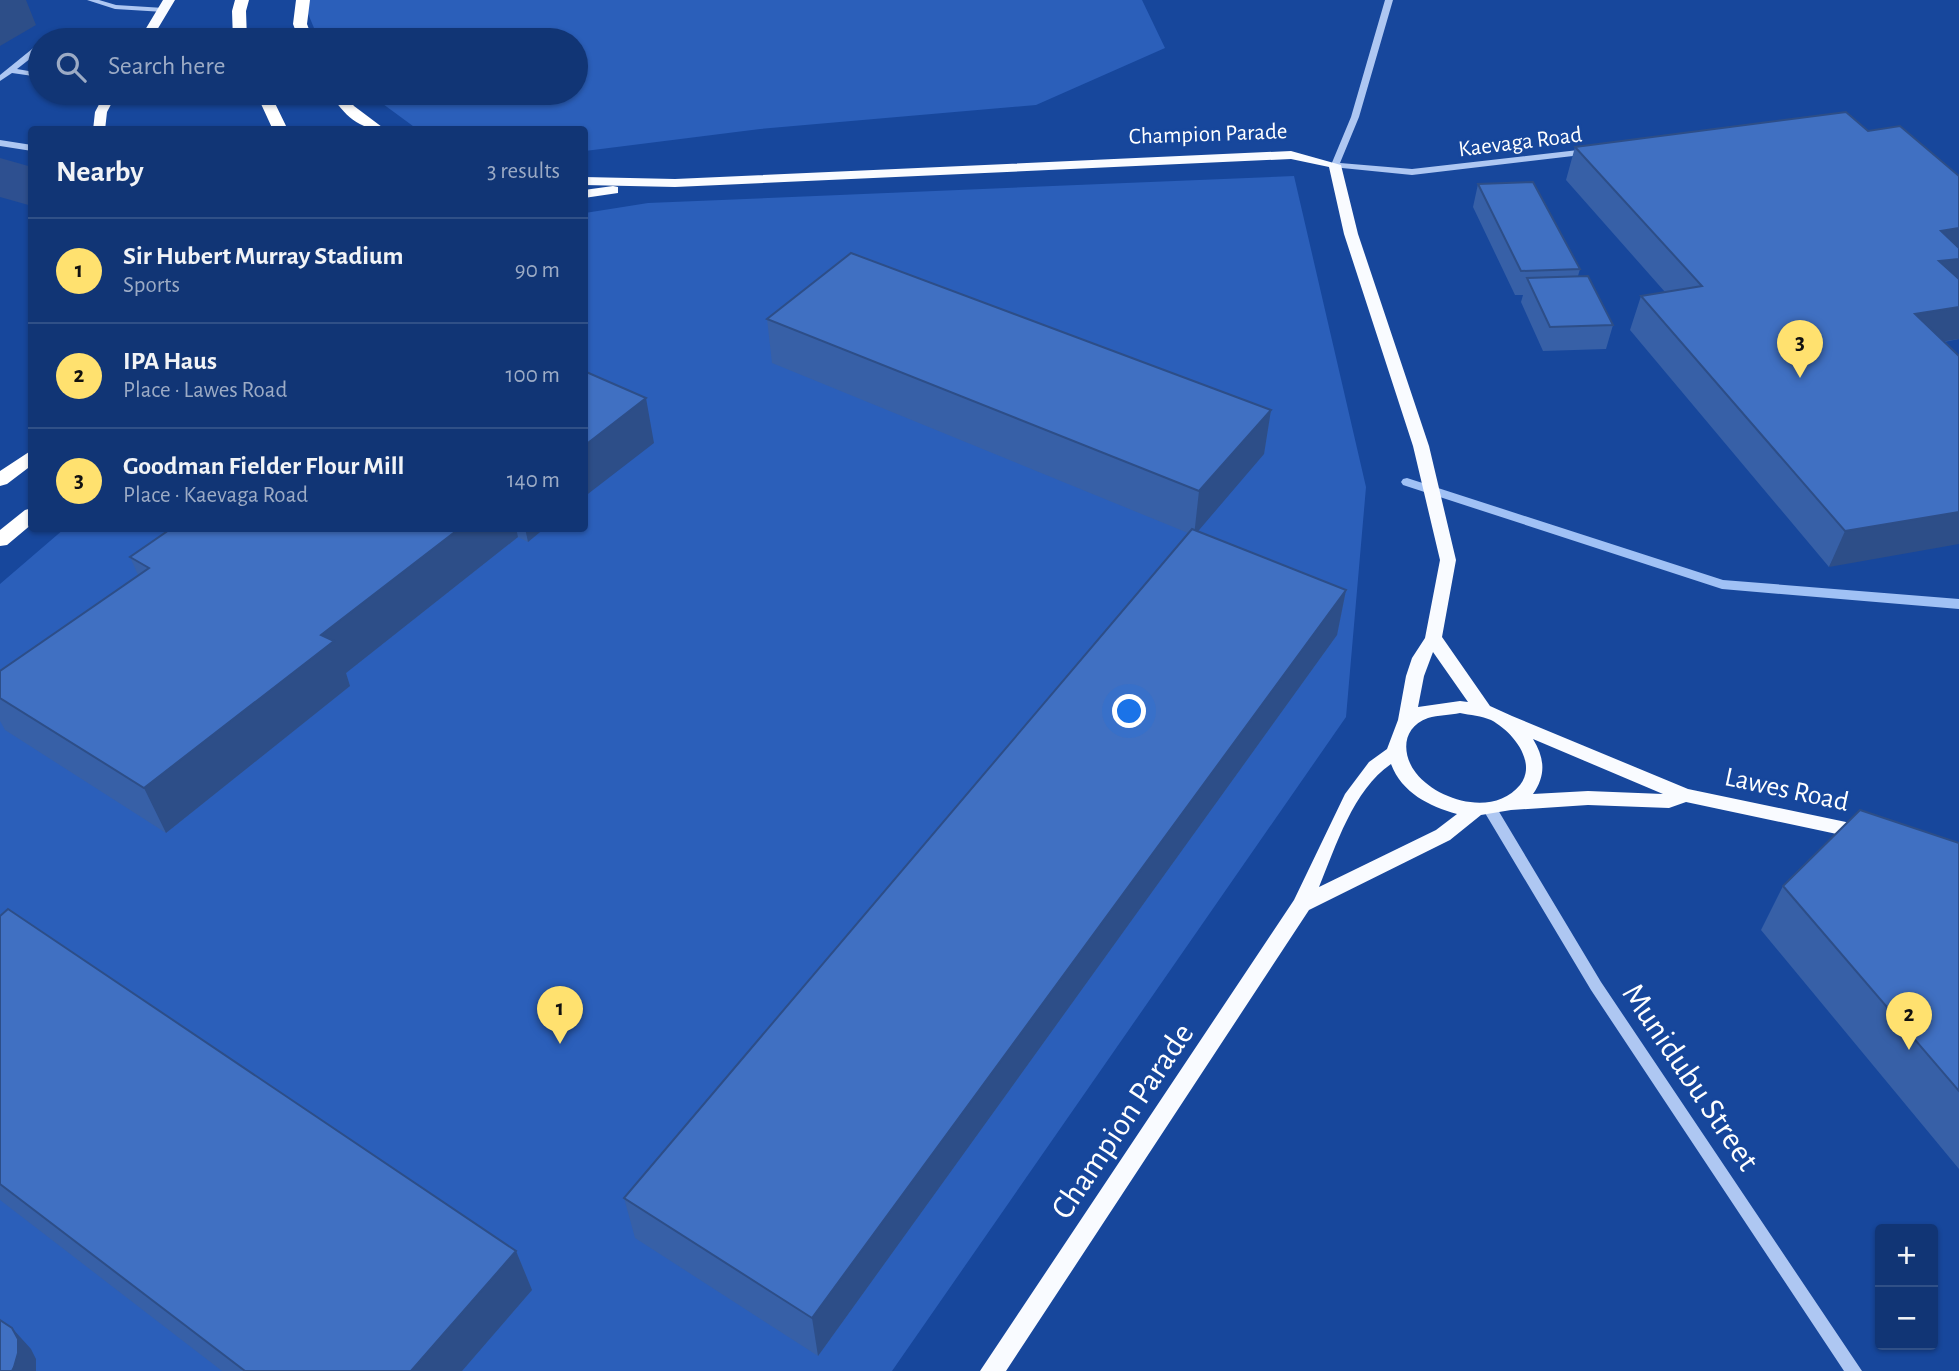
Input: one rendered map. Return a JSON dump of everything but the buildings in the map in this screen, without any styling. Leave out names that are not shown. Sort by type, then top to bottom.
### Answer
[{"type":"highway","points":[[240,28],[242,0]]},
{"type":"highway","points":[[302,28],[303,0]]},
{"type":"highway","points":[[269,105],[280,126]]},
{"type":"highway","points":[[346,105],[373,126]]},
{"type":"highway","points":[[0,480],[28,459]]},
{"type":"highway","points":[[0,540],[28,517]]},
{"type":"main road","points":[[152,28],[166,5]]},
{"type":"main road","points":[[99,126],[105,105]]},
{"type":"main road","name":"Champion Parade","points":[[588,181],[675,183],[1291,155],[1335,165]]},
{"type":"main road","points":[[1335,165],[1350,234],[1421,446],[1448,560],[1433,638],[1421,658],[1415,676],[1406,723]]},
{"type":"main road","name":"Champion Parade","points":[[588,194],[675,183]]},
{"type":"main road","points":[[1433,638],[1484,711]]},
{"type":"main road","points":[[1439,708],[1484,711],[1507,721],[1522,736],[1532,755],[1535,773],[1526,791],[1510,804],[1482,810],[1446,805],[1420,792],[1402,773],[1394,752],[1397,737],[1406,723],[1420,713],[1439,708]]},
{"type":"main road","name":"Lawes Road","points":[[1507,721],[1685,795],[1888,839]]},
{"type":"main road","name":"Champion Parade","points":[[992,1371],[1302,904],[1339,822],[1360,788],[1373,768],[1394,752]]},
{"type":"main road","name":"Lawes Road","points":[[1510,804],[1549,799],[1669,801],[1685,795]]},
{"type":"main road","points":[[1302,904],[1443,835],[1482,810]]},
{"type":"street","points":[[92,0],[115,7],[166,5]]},
{"type":"street","points":[[1335,165],[1355,117],[1389,0]]},
{"type":"street","points":[[13,71],[28,73]]},
{"type":"street","points":[[0,142],[28,147]]},
{"type":"street","name":"Kaevaga Road","points":[[1335,165],[1412,172],[1604,150]]},
{"type":"lane","points":[[0,79],[28,58]]},
{"type":"lane","name":"Munidubu Street","points":[[1482,810],[1596,986],[1854,1371]]},
{"type":"shaded area","points":[[305,0],[1142,0],[1165,48],[1036,105],[760,129],[588,151],[588,126],[413,126],[384,105],[588,105],[588,28],[314,28],[304,4]]},
{"type":"shaded area","points":[[1294,176],[1366,487],[1346,717],[892,1371],[0,1371],[0,584],[61,532],[588,532],[588,213],[648,203]]},
{"type":"waterway","points":[[0,177],[28,186]]},
{"type":"waterway","points":[[1407,482],[1722,584],[1959,604]]},
{"type":"place","name":"Goodman Fielder Flour Mill","points":[[1800,378]]},
{"type":"place","name":"Sir Hubert Murray Stadium","points":[[560,1044]]},
{"type":"place","name":"IPA Haus","points":[[1909,1050]]}]
